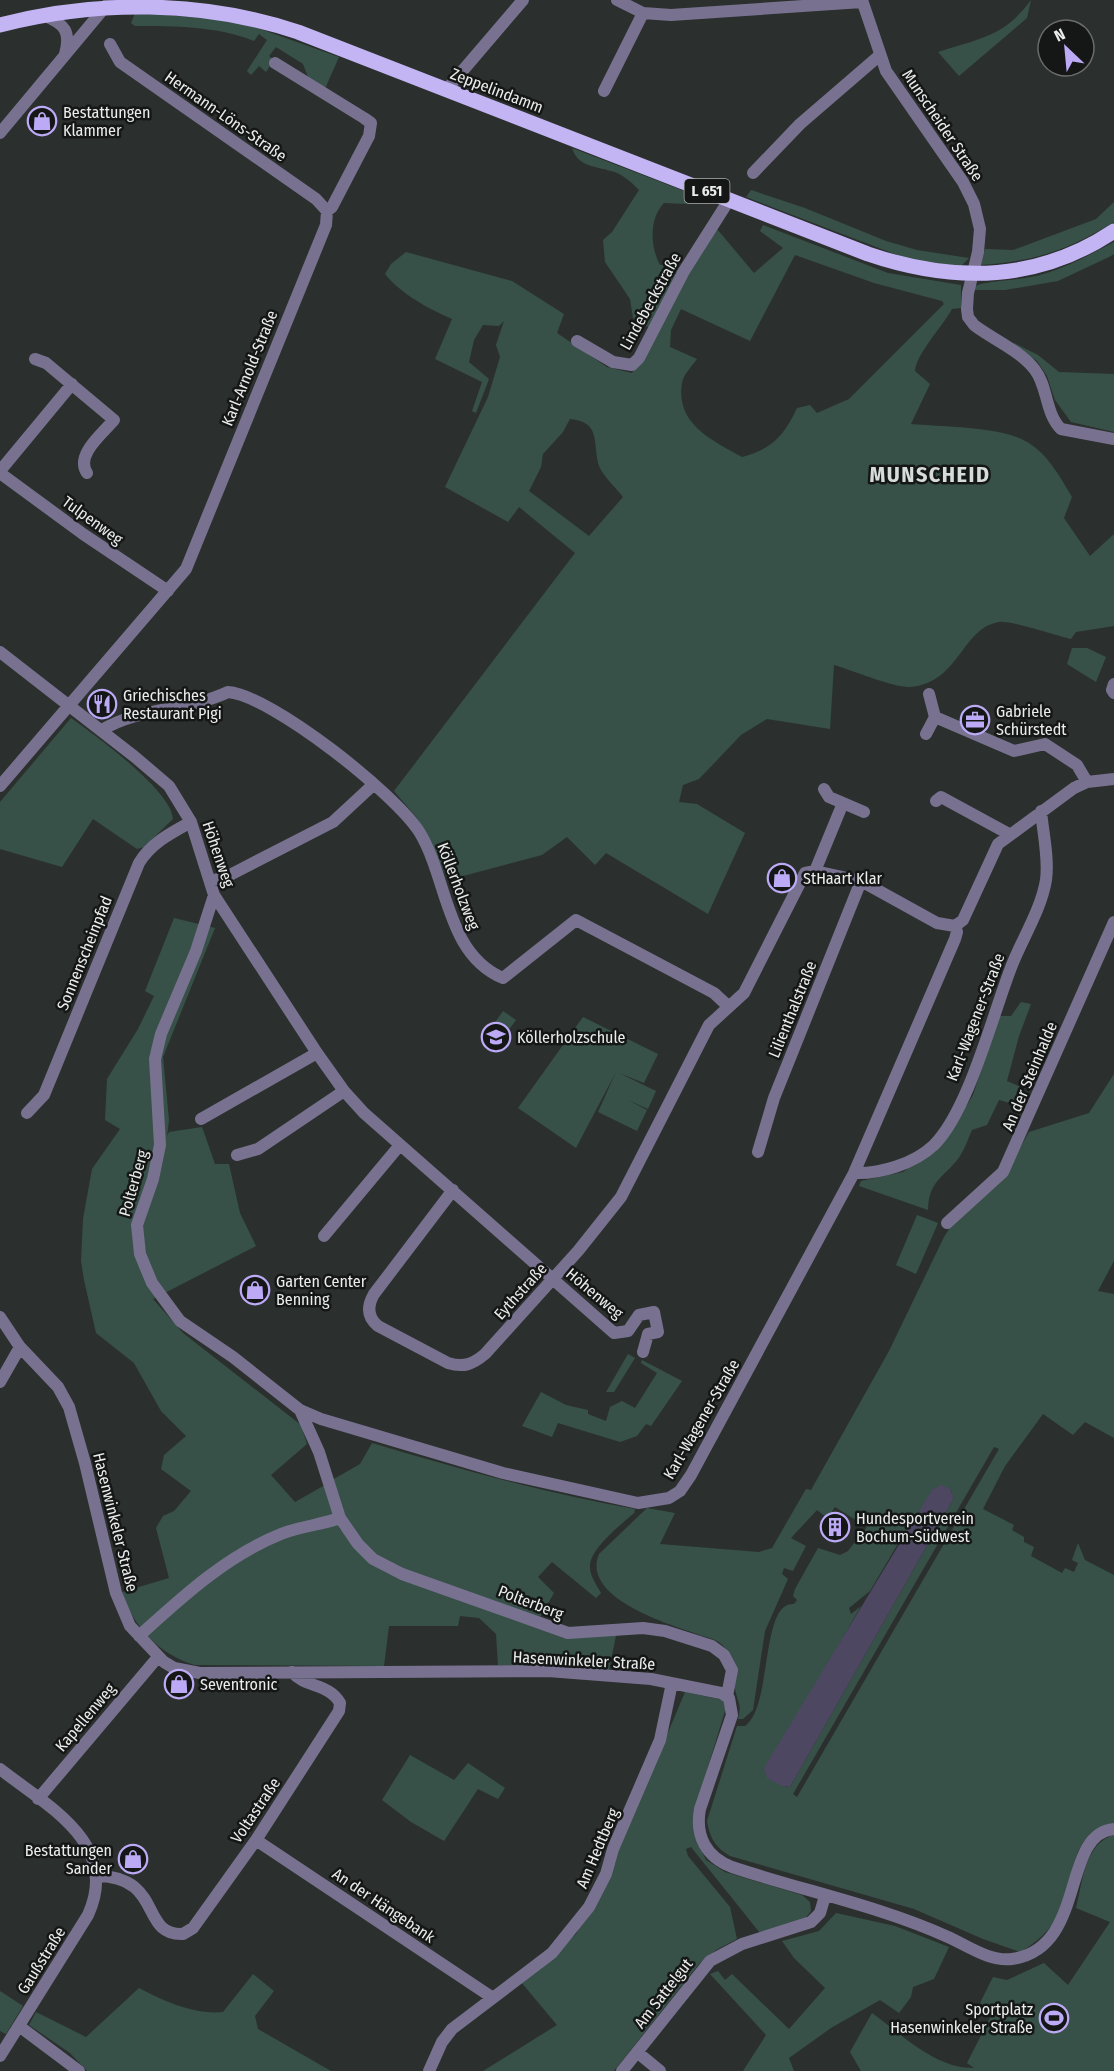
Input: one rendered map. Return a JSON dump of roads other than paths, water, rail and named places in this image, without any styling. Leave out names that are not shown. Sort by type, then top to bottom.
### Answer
[{"type":"main road","name":"Zeppelindamm","points":[[0,25],[38,13],[110,1],[166,2],[252,16],[447,89],[888,261],[909,267],[971,275]]},
{"type":"main road","name":"L 651","points":[[971,275],[1022,271],[1045,265],[1083,250],[1114,231]]},
{"type":"street","points":[[447,89],[523,0]]},
{"type":"street","points":[[617,0],[643,13],[671,15],[724,6],[862,1]]},
{"type":"street","points":[[0,134],[110,1]]},
{"type":"street","name":"Munscheider Straße","points":[[862,1],[886,71],[963,182],[974,204],[980,229],[978,252],[968,292],[968,317],[974,325],[1027,361],[1034,369],[1040,379],[1051,415],[1059,427],[1078,434],[1114,439]]},
{"type":"street","points":[[38,13],[59,21],[67,31],[69,40],[64,57]]},
{"type":"street","points":[[604,92],[643,13]]},
{"type":"street","name":"Hermann-Löns-Straße","points":[[110,44],[120,62],[316,199],[327,211]]},
{"type":"street","points":[[753,173],[800,124],[880,55]]},
{"type":"street","name":"Karl-Arnold-Straße","points":[[0,786],[186,569],[326,225],[327,211],[332,207],[369,136],[371,123],[274,63]]},
{"type":"street","name":"Lindebeckstraße","points":[[577,341],[613,362],[632,365],[639,358],[684,271],[729,200]]},
{"type":"street","points":[[35,358],[46,363],[114,420],[83,457],[82,466],[87,473]]},
{"type":"street","points":[[0,472],[72,384]]},
{"type":"street","name":"Tulpenweg","points":[[0,472],[83,534],[168,591]]},
{"type":"street","name":"Höhenweg","points":[[0,652],[102,730],[169,786],[191,822],[214,895],[344,1091],[400,1145],[614,1333],[628,1331],[639,1315],[654,1312],[658,1332],[648,1334],[643,1352]]},
{"type":"street","points":[[1114,684],[1112,690],[1114,693]]},
{"type":"street","name":"Köllerholzweg","points":[[102,730],[120,720],[196,704],[232,692],[269,707],[356,768],[400,806],[420,833],[433,860],[462,941],[474,957],[494,975],[503,978],[575,919],[714,993],[729,1007]]},
{"type":"street","points":[[926,734],[935,717],[929,694]]},
{"type":"street","points":[[935,717],[1014,751],[1038,744],[1051,747],[1077,765],[1087,782]]},
{"type":"street","name":"Karl-Wagener-Straße","points":[[300,1410],[321,1419],[541,1483],[638,1503],[669,1498],[680,1491],[691,1476],[854,1173],[955,939],[955,926],[963,920],[995,848],[1009,834],[1041,811],[1087,782],[1114,778]]},
{"type":"street","points":[[210,881],[226,877],[333,822],[374,784]]},
{"type":"street","points":[[824,789],[829,797],[864,812]]},
{"type":"street","points":[[936,801],[941,797],[1009,834]]},
{"type":"street","points":[[815,871],[843,803]]},
{"type":"street","name":"Karl-Wagener-Straße","points":[[854,1173],[882,1172],[919,1156],[932,1147],[950,1123],[970,1080],[1013,963],[1043,891],[1046,864],[1041,811]]},
{"type":"street","name":"Sonnenscheinpfad","points":[[27,1113],[44,1095],[144,854],[162,838],[191,822]]},
{"type":"street","points":[[729,1007],[744,993],[802,876],[815,871],[861,881],[937,923],[955,926]]},
{"type":"street","name":"Lilienthalstraße","points":[[758,1152],[774,1098],[861,881]]},
{"type":"street","name":"Polterberg","points":[[214,895],[196,951],[157,1046],[153,1072],[160,1145],[153,1179],[138,1218],[138,1244],[152,1283],[180,1321],[233,1357],[300,1410],[319,1452],[340,1518],[358,1544],[373,1559],[402,1574],[563,1631],[643,1628],[665,1631],[712,1646],[724,1655],[732,1670],[727,1696]]},
{"type":"street","name":"An der Steinhalde","points":[[947,1223],[1003,1172],[1114,922]]},
{"type":"street","name":"Eythstraße","points":[[453,1190],[371,1300],[369,1313],[375,1323],[448,1363],[459,1366],[470,1365],[485,1354],[553,1279],[621,1197],[709,1025],[729,1007]]},
{"type":"street","points":[[201,1119],[317,1053]]},
{"type":"street","points":[[237,1155],[258,1149],[344,1091]]},
{"type":"street","points":[[324,1236],[400,1145]]},
{"type":"street","name":"Hasenwinkeler Straße","points":[[0,1317],[20,1347],[58,1387],[69,1407],[116,1593],[124,1615],[158,1657],[174,1668],[187,1672],[548,1671],[641,1678],[727,1696]]},
{"type":"street","points":[[0,1382],[20,1347]]},
{"type":"street","points":[[139,1636],[179,1598],[208,1576],[266,1540],[298,1528],[340,1518]]},
{"type":"street","name":"Kapellenweg","points":[[38,1799],[158,1657]]},
{"type":"street","name":"Voltastraße","points":[[96,1876],[112,1876],[126,1881],[148,1902],[160,1928],[174,1934],[187,1933],[256,1840],[340,1707],[332,1692],[298,1679],[292,1672]]},
{"type":"street","name":"Am Hedtberg","points":[[429,2071],[442,2042],[452,2029],[552,1953],[589,1907],[606,1874],[613,1850],[660,1740],[672,1683]]},
{"type":"street","points":[[727,1696],[732,1704],[732,1715],[700,1809],[698,1825],[707,1850],[720,1862],[732,1867],[909,1921],[993,1957],[1015,1958],[1036,1950],[1053,1932],[1069,1904],[1087,1845],[1100,1833],[1114,1829]]},
{"type":"street","name":"Gaußstraße","points":[[0,1769],[80,1834],[91,1853],[96,1876],[94,1899],[88,1915],[0,2056]]},
{"type":"street","name":"An der Hängebank","points":[[256,1840],[493,1998]]},
{"type":"street","name":"Am Sattelgut","points":[[622,2071],[710,1961],[742,1944],[811,1922],[820,1913],[825,1896]]},
{"type":"street","points":[[19,2026],[80,2071]]},
{"type":"street","points":[[637,2052],[660,2071]]},
{"type":"place","name":"Bestattungen Klammer","points":[[42,121]]},
{"type":"place","name":"Griechisches Restaurant Pigi","points":[[102,704]]},
{"type":"place","name":"Gabriele Schürstedt","points":[[975,720]]},
{"type":"place","name":"StHaart Klar","points":[[782,878]]},
{"type":"place","name":"Köllerholzschule","points":[[496,1037]]},
{"type":"place","name":"Garten Center Benning","points":[[255,1290]]},
{"type":"place","name":"Hundesportverein Bochum-Südwest","points":[[835,1527]]},
{"type":"place","name":"Seventronic","points":[[179,1684]]},
{"type":"place","name":"Bestattungen Sander","points":[[133,1859]]},
{"type":"place","name":"Sportplatz Hasenwinkeler Straße","points":[[1054,2018]]},
{"type":"district","name":"MUNSCHEID","points":[[930,474]]}]
